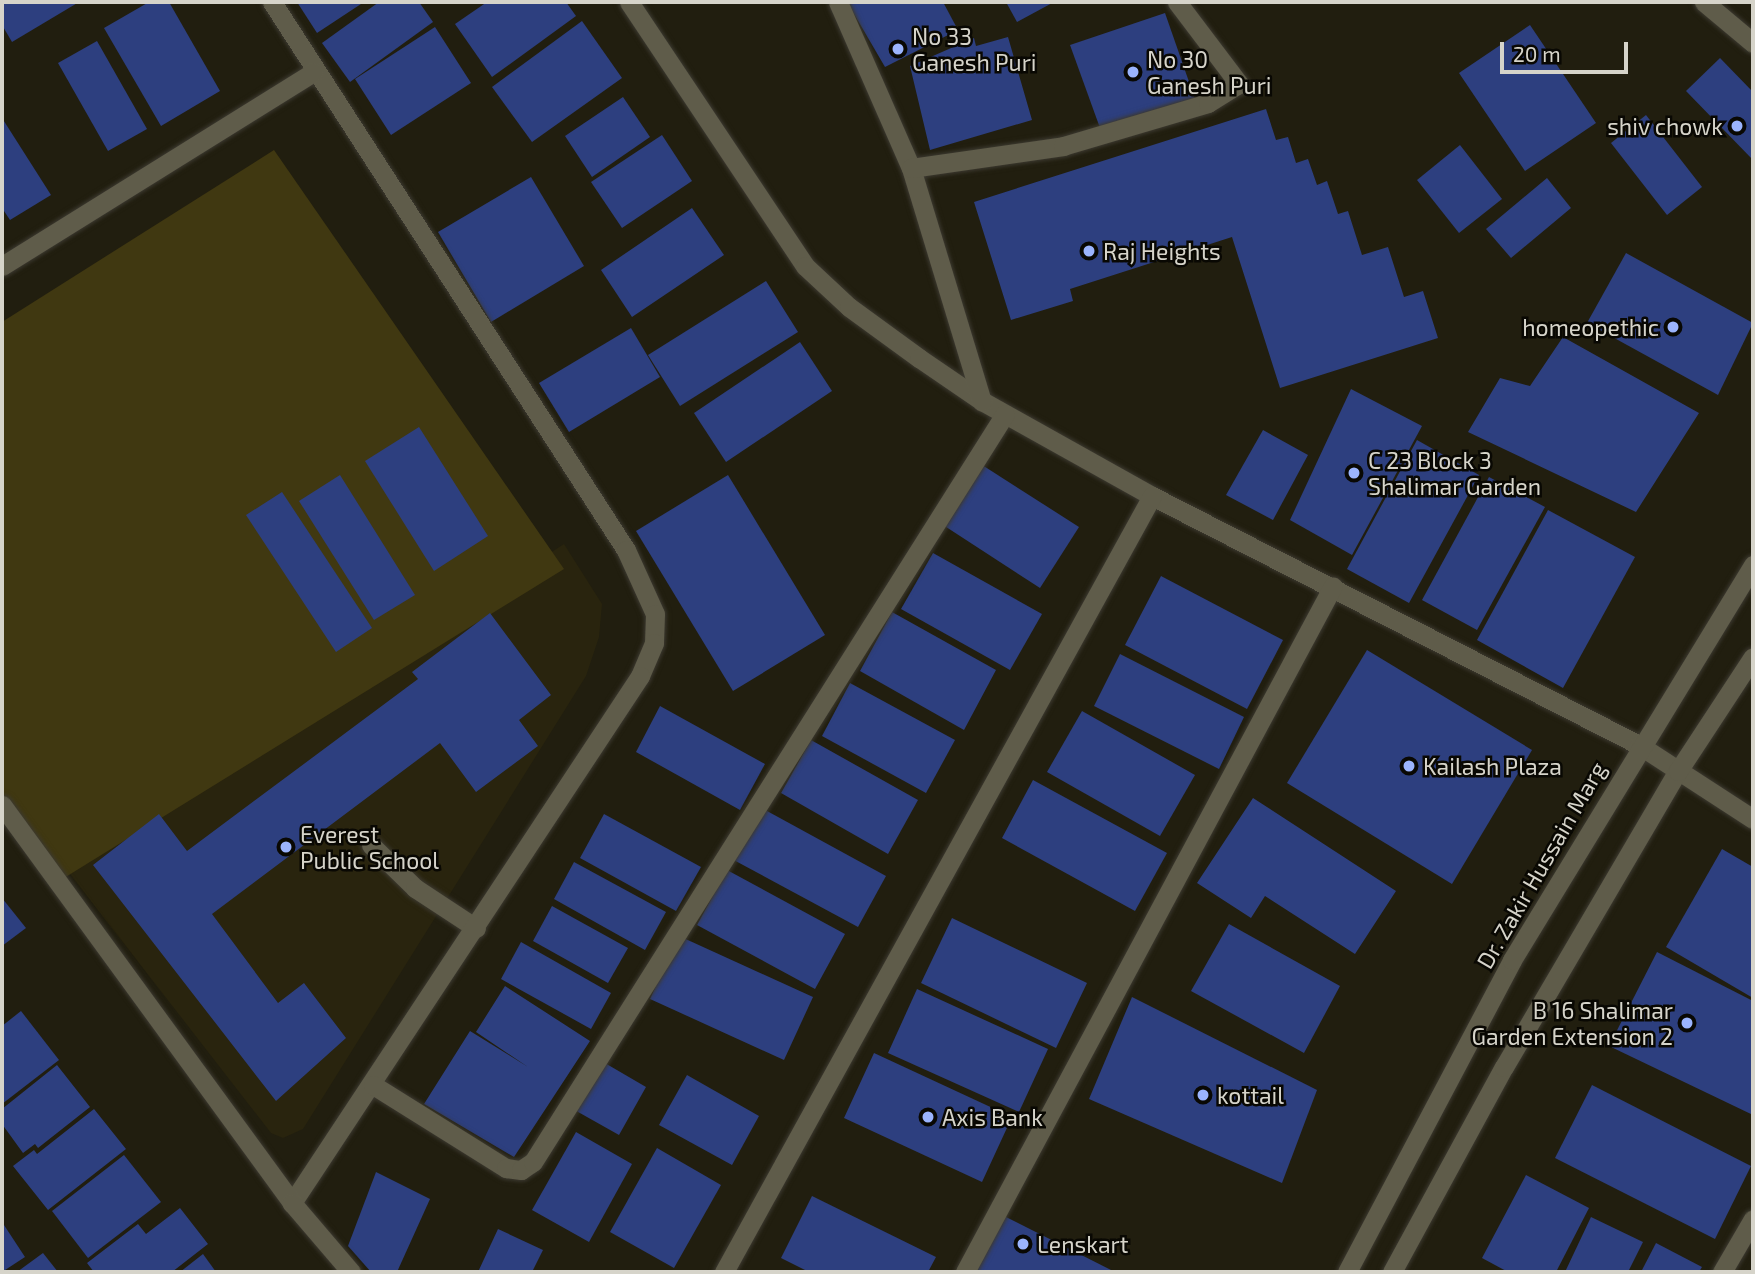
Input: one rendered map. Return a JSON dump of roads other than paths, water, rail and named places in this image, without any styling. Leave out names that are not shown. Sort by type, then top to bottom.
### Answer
[{"type":"street","points":[[272,2],[314,72],[626,550],[655,614],[654,643],[640,676],[373,1085],[292,1203]]},
{"type":"street","points":[[629,2],[805,266],[849,307],[982,401],[1152,496],[1333,586],[1639,746],[1753,819]]},
{"type":"street","points":[[838,2],[911,168],[982,401]]},
{"type":"street","points":[[911,168],[1063,146],[1208,103],[1239,83],[1177,2]]},
{"type":"street","points":[[1704,2],[1753,43]]},
{"type":"street","points":[[2,266],[314,72]]},
{"type":"street","points":[[373,1085],[506,1168],[522,1170],[533,1162],[1005,414]]},
{"type":"street","points":[[724,1272],[1152,496]]},
{"type":"street","name":"Dr. Zakir Hussain Marg","points":[[1347,1272],[1512,960],[1639,746],[1753,565]]},
{"type":"street","points":[[965,1272],[1333,586]]},
{"type":"street","points":[[1392,1272],[1504,1067],[1678,771],[1753,657]]},
{"type":"street","points":[[2,805],[292,1203],[351,1272]]},
{"type":"street","points":[[371,845],[415,888],[475,928]]},
{"type":"street","points":[[1722,1272],[1753,1219]]},
{"type":"place","name":"No 33 Ganesh Puri","points":[[898,49]]},
{"type":"place","name":"No 30 Ganesh Puri","points":[[1133,72]]},
{"type":"place","name":"shiv chowk","points":[[1737,126]]},
{"type":"place","name":"Raj Heights","points":[[1089,251]]},
{"type":"place","name":"homeopethic","points":[[1673,327]]},
{"type":"place","name":"C 23 Block 3 Shalimar Garden","points":[[1354,473]]},
{"type":"place","name":"Kailash Plaza","points":[[1409,766]]},
{"type":"place","name":"Everest Public School","points":[[286,847]]},
{"type":"place","name":"B 16 Shalimar Garden Extension 2","points":[[1687,1023]]},
{"type":"place","name":"kottail","points":[[1203,1095]]},
{"type":"place","name":"Axis Bank","points":[[928,1117]]},
{"type":"place","name":"Lenskart","points":[[1023,1244]]}]
